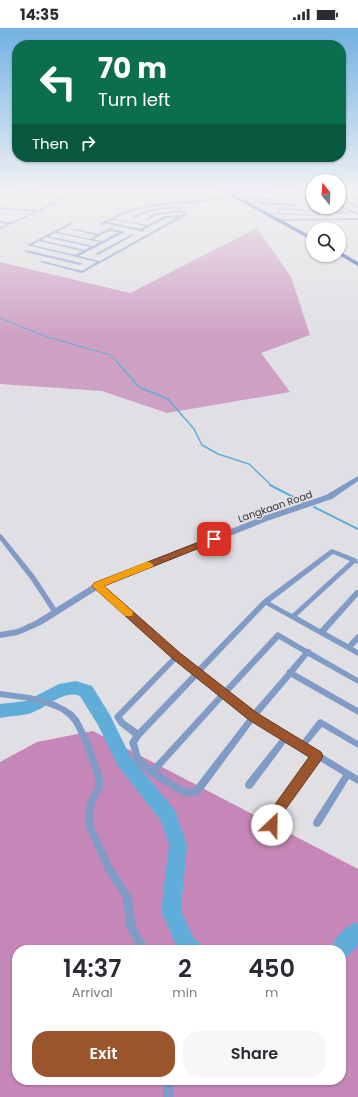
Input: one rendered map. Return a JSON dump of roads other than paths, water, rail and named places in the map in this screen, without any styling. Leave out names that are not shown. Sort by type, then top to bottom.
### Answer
[{"type":"main road","points":[[346,257],[358,264]]},
{"type":"street","points":[[85,251],[38,240],[29,245],[101,262]]},
{"type":"street","points":[[63,240],[94,247]]},
{"type":"street","points":[[94,240],[102,242]]},
{"type":"street","points":[[76,256],[106,240]]},
{"type":"street","points":[[109,257],[97,254],[124,240]]},
{"type":"street","points":[[42,262],[82,272],[140,240]]},
{"type":"street","points":[[35,246],[26,251],[80,264]]},
{"type":"street","points":[[70,269],[89,259]]},
{"type":"street","name":"Langkaan Road","points":[[0,635],[18,632],[56,613],[97,586],[264,519],[329,497],[358,478]]},
{"type":"street","points":[[0,536],[34,578],[56,613]]},
{"type":"street","points":[[292,617],[356,561],[332,551],[265,602],[138,735],[133,742],[138,759],[152,772],[184,792],[191,793],[197,791],[253,717],[289,672],[308,652]]},
{"type":"street","points":[[97,586],[177,656],[198,671],[253,717],[358,780]]},
{"type":"street","points":[[322,632],[358,592]]},
{"type":"street","points":[[265,602],[358,653]]},
{"type":"street","points":[[152,772],[278,635],[358,681]]},
{"type":"street","points":[[348,648],[358,636]]},
{"type":"street","points":[[138,735],[122,723],[118,717],[177,656]]},
{"type":"street","points":[[289,672],[358,712]]},
{"type":"street","points":[[0,694],[22,696],[46,702],[63,710],[76,719],[99,778],[99,787],[91,802],[89,814],[90,827],[108,867],[127,897],[130,928],[141,945]]},
{"type":"street","points":[[302,746],[321,722],[358,745]]},
{"type":"street","points":[[248,784],[286,737]]},
{"type":"street","points":[[270,841],[275,834],[271,821],[273,817],[317,756]]},
{"type":"street","points":[[316,823],[348,774]]},
{"type":"street","points":[[168,1097],[169,1085]]},
{"type":"waterway","points":[[0,318],[47,337],[111,355],[118,363]]},
{"type":"waterway","points":[[117,362],[139,387],[168,399],[194,429],[202,445],[218,454],[249,464],[272,486]]},
{"type":"waterway","points":[[270,485],[303,502]]},
{"type":"waterway","points":[[314,507],[358,529]]},
{"type":"waterway","points":[[0,711],[28,707],[64,689],[76,687],[86,691],[104,720],[124,761],[169,816],[178,845],[171,911],[187,945]]},
{"type":"waterway","points":[[344,945],[355,933],[358,933]]}]
